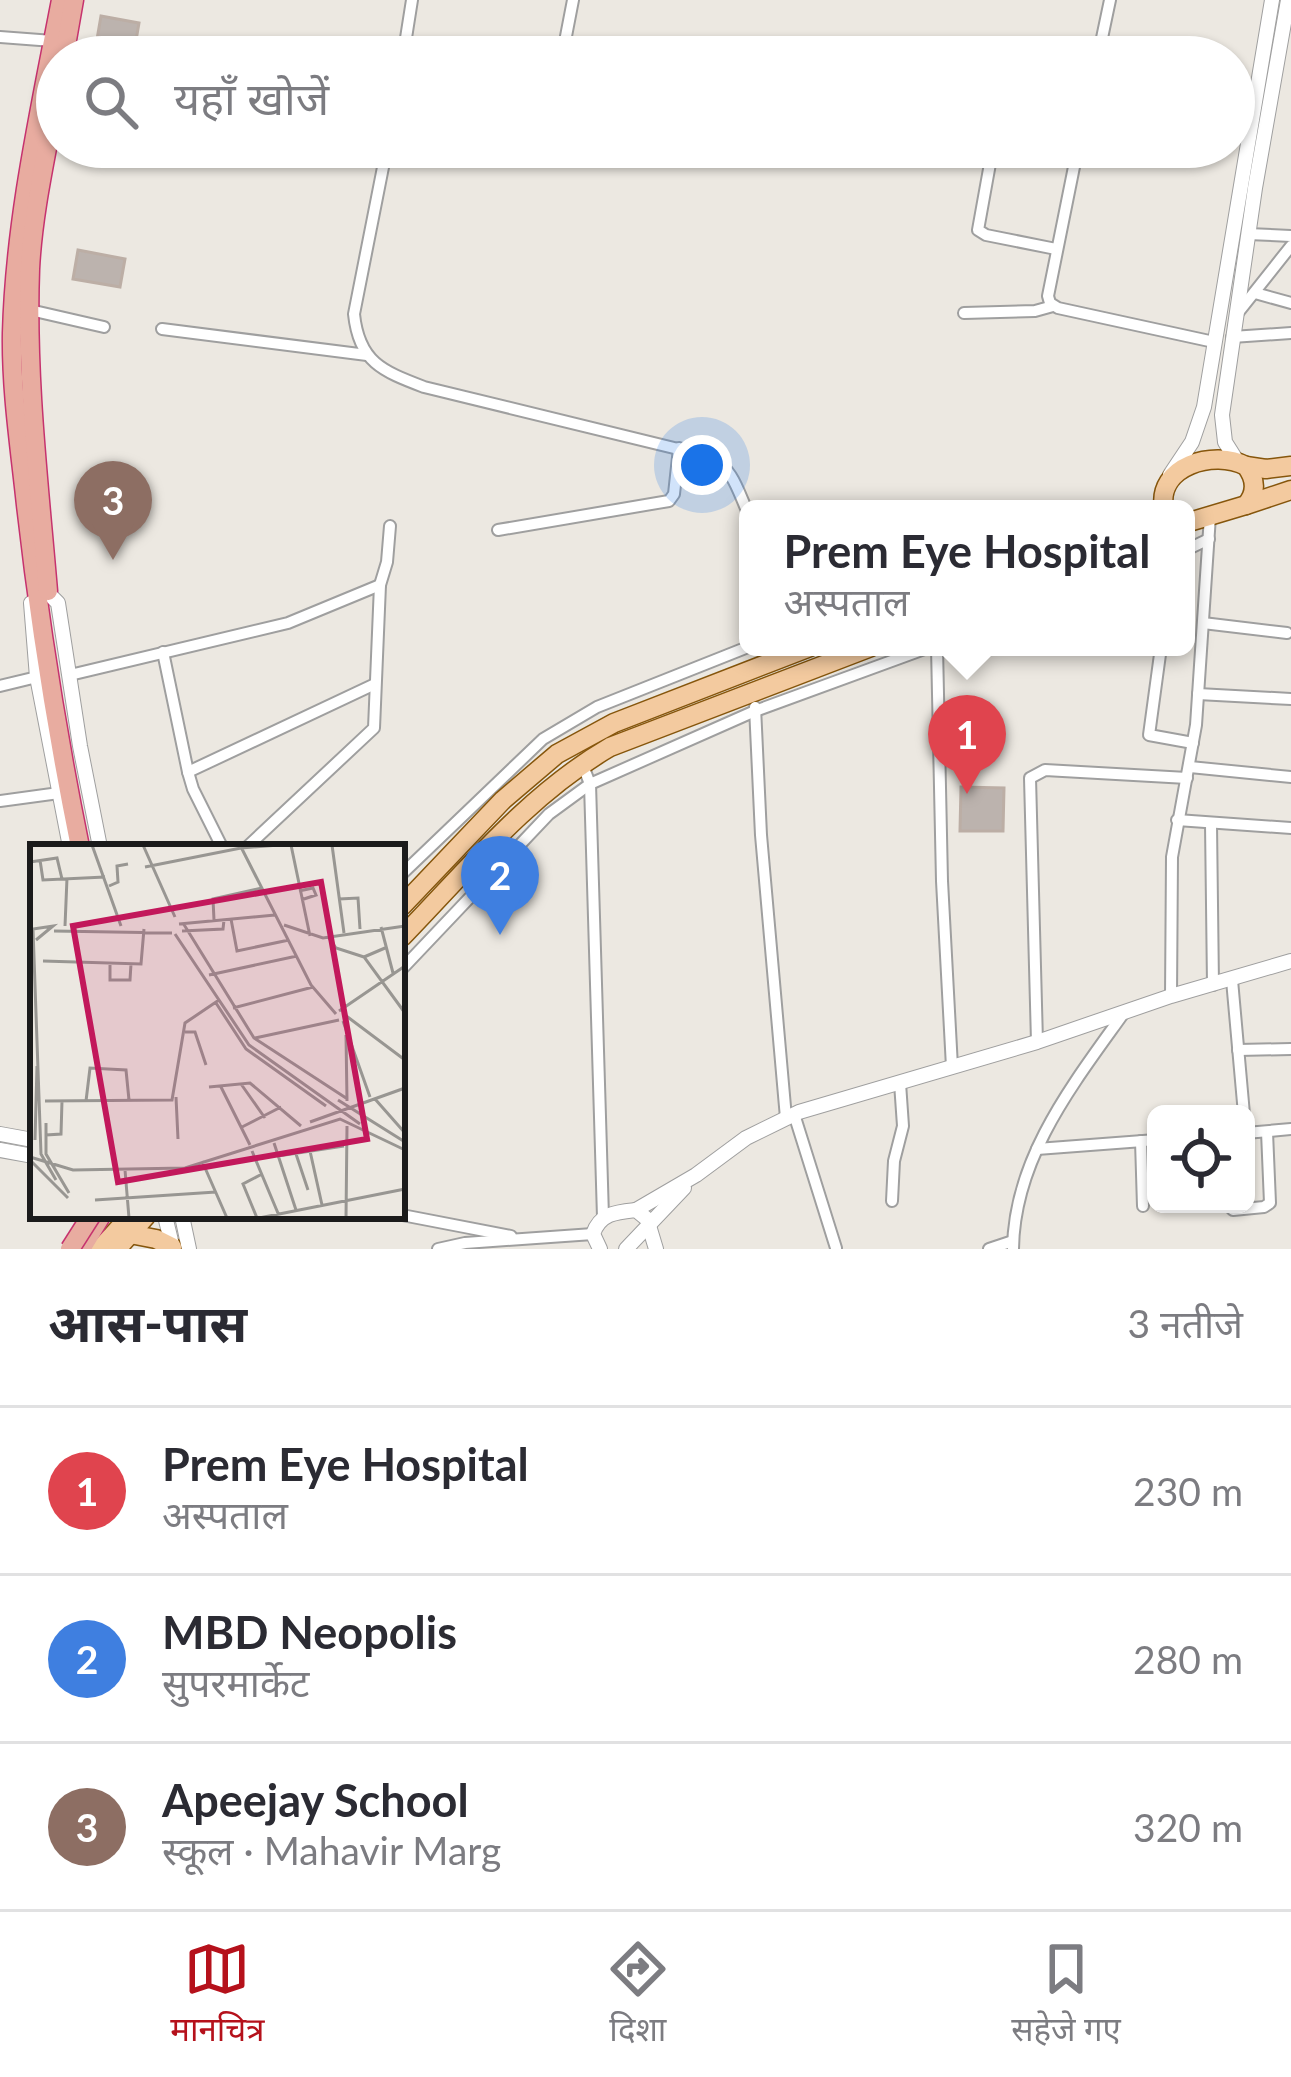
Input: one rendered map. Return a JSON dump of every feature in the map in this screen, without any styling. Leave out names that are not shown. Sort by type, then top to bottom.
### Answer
[{"type":"highway","points":[[59,36],[61,0]]},
{"type":"highway","points":[[62,36],[74,0]]},
{"type":"highway","points":[[36,142],[23,197],[16,269],[12,335],[17,431],[43,601],[90,844]]},
{"type":"highway","points":[[17,431],[30,393],[30,266],[44,168]]},
{"type":"highway","points":[[43,601],[57,738],[79,844]]},
{"type":"highway","points":[[70,1249],[93,1219]]},
{"type":"highway","points":[[81,1249],[94,1219]]},
{"type":"main road","points":[[1151,500],[1189,466],[1207,462],[1266,469],[1291,466]]},
{"type":"main road","points":[[1241,464],[1254,484],[1246,506]]},
{"type":"main road","points":[[1165,500],[1167,481]]},
{"type":"main road","points":[[1195,521],[1291,490]]},
{"type":"main road","points":[[405,903],[502,800],[557,754],[614,723],[786,656]]},
{"type":"main road","points":[[405,934],[520,816],[582,764],[610,747],[754,701],[852,656]]},
{"type":"main road","points":[[405,920],[485,836],[542,785],[562,777]]},
{"type":"main road","points":[[58,1249],[92,1219]]},
{"type":"main road","points":[[100,1249],[126,1233],[178,1248]]},
{"type":"street","points":[[406,36],[412,0]]},
{"type":"street","points":[[566,36],[573,0]]},
{"type":"street","points":[[1102,36],[1110,0]]},
{"type":"street","points":[[1255,96],[1271,0]]},
{"type":"street","points":[[1241,464],[1225,442],[1222,415],[1288,0]]},
{"type":"street","points":[[0,37],[36,44]]},
{"type":"street","points":[[383,168],[354,314],[356,334],[382,371],[424,387],[711,457],[725,466],[742,500]]},
{"type":"street","points":[[989,168],[978,230],[1056,249]]},
{"type":"street","points":[[1053,306],[1048,296],[1073,168]]},
{"type":"street","points":[[1167,481],[1192,442],[1204,407],[1243,168]]},
{"type":"street","points":[[1248,234],[1291,236]]},
{"type":"street","points":[[1235,316],[1291,246]]},
{"type":"street","points":[[1256,293],[1291,303]]},
{"type":"street","points":[[964,313],[1053,306],[1214,342]]},
{"type":"street","points":[[30,310],[104,327]]},
{"type":"street","points":[[162,329],[367,355]]},
{"type":"street","points":[[1232,337],[1291,334]]},
{"type":"street","points":[[498,530],[669,501],[674,494],[679,448]]},
{"type":"street","points":[[1171,996],[1172,857],[1198,694],[1210,516]]},
{"type":"street","points":[[250,844],[375,724],[380,585],[390,526]]},
{"type":"street","points":[[1195,546],[1209,539]]},
{"type":"street","points":[[70,676],[288,623],[380,585]]},
{"type":"street","points":[[69,844],[37,676],[31,604],[43,601],[58,603],[99,844]]},
{"type":"street","points":[[1203,623],[1287,633]]},
{"type":"street","points":[[405,871],[543,739],[597,707],[739,651]]},
{"type":"street","points":[[163,652],[188,772],[221,844]]},
{"type":"street","points":[[405,966],[549,814],[590,784],[754,701],[904,656]]},
{"type":"street","points":[[935,656],[952,1067]]},
{"type":"street","points":[[1160,656],[1150,735],[1192,743]]},
{"type":"street","points":[[0,686],[37,676]]},
{"type":"street","points":[[188,772],[375,684]]},
{"type":"street","points":[[1198,694],[1291,699]]},
{"type":"street","points":[[754,701],[761,835],[790,1116],[836,1249]]},
{"type":"street","points":[[582,764],[590,784],[603,1217],[593,1234]]},
{"type":"street","points":[[1037,1042],[1030,778],[1045,770],[1291,777]]},
{"type":"street","points":[[0,801],[59,793]]},
{"type":"street","points":[[1177,820],[1291,829]]},
{"type":"street","points":[[1211,824],[1213,985]]},
{"type":"street","points":[[603,1217],[636,1210],[746,1138],[790,1116],[1291,961]]},
{"type":"street","points":[[1232,980],[1243,1105]]},
{"type":"street","points":[[988,1249],[1013,1245],[1018,1208],[1054,1112],[1123,1013]]},
{"type":"street","points":[[1238,1050],[1291,1049]]},
{"type":"street","points":[[892,1201],[894,1161],[903,1126],[900,1082]]},
{"type":"street","points":[[1255,1132],[1291,1130]]},
{"type":"street","points":[[1255,1208],[1270,1203],[1268,1132]]},
{"type":"street","points":[[0,1134],[30,1139]]},
{"type":"street","points":[[1141,1141],[1143,1206]]},
{"type":"street","points":[[1037,1149],[1147,1141]]},
{"type":"street","points":[[0,1150],[30,1155]]},
{"type":"street","points":[[633,1247],[695,1175]]},
{"type":"street","points":[[636,1210],[647,1219],[656,1249]]},
{"type":"street","points":[[405,1216],[526,1239]]},
{"type":"street","points":[[166,1219],[178,1248]]},
{"type":"street","points":[[438,1249],[593,1234]]},
{"type":"street","points":[[593,1234],[600,1249]]},
{"type":"building","points":[[101,16],[139,23],[137,36],[98,36]]},
{"type":"building","points":[[78,250],[125,259],[120,287],[73,279]]},
{"type":"building","points":[[961,787],[1004,788],[1003,831],[960,831]]},
{"type":"place","name":"Apeejay School","points":[[113,560]]},
{"type":"place","name":"Prem Eye Hospital","points":[[967,794]]},
{"type":"place","name":"MBD Neopolis","points":[[500,935]]}]
